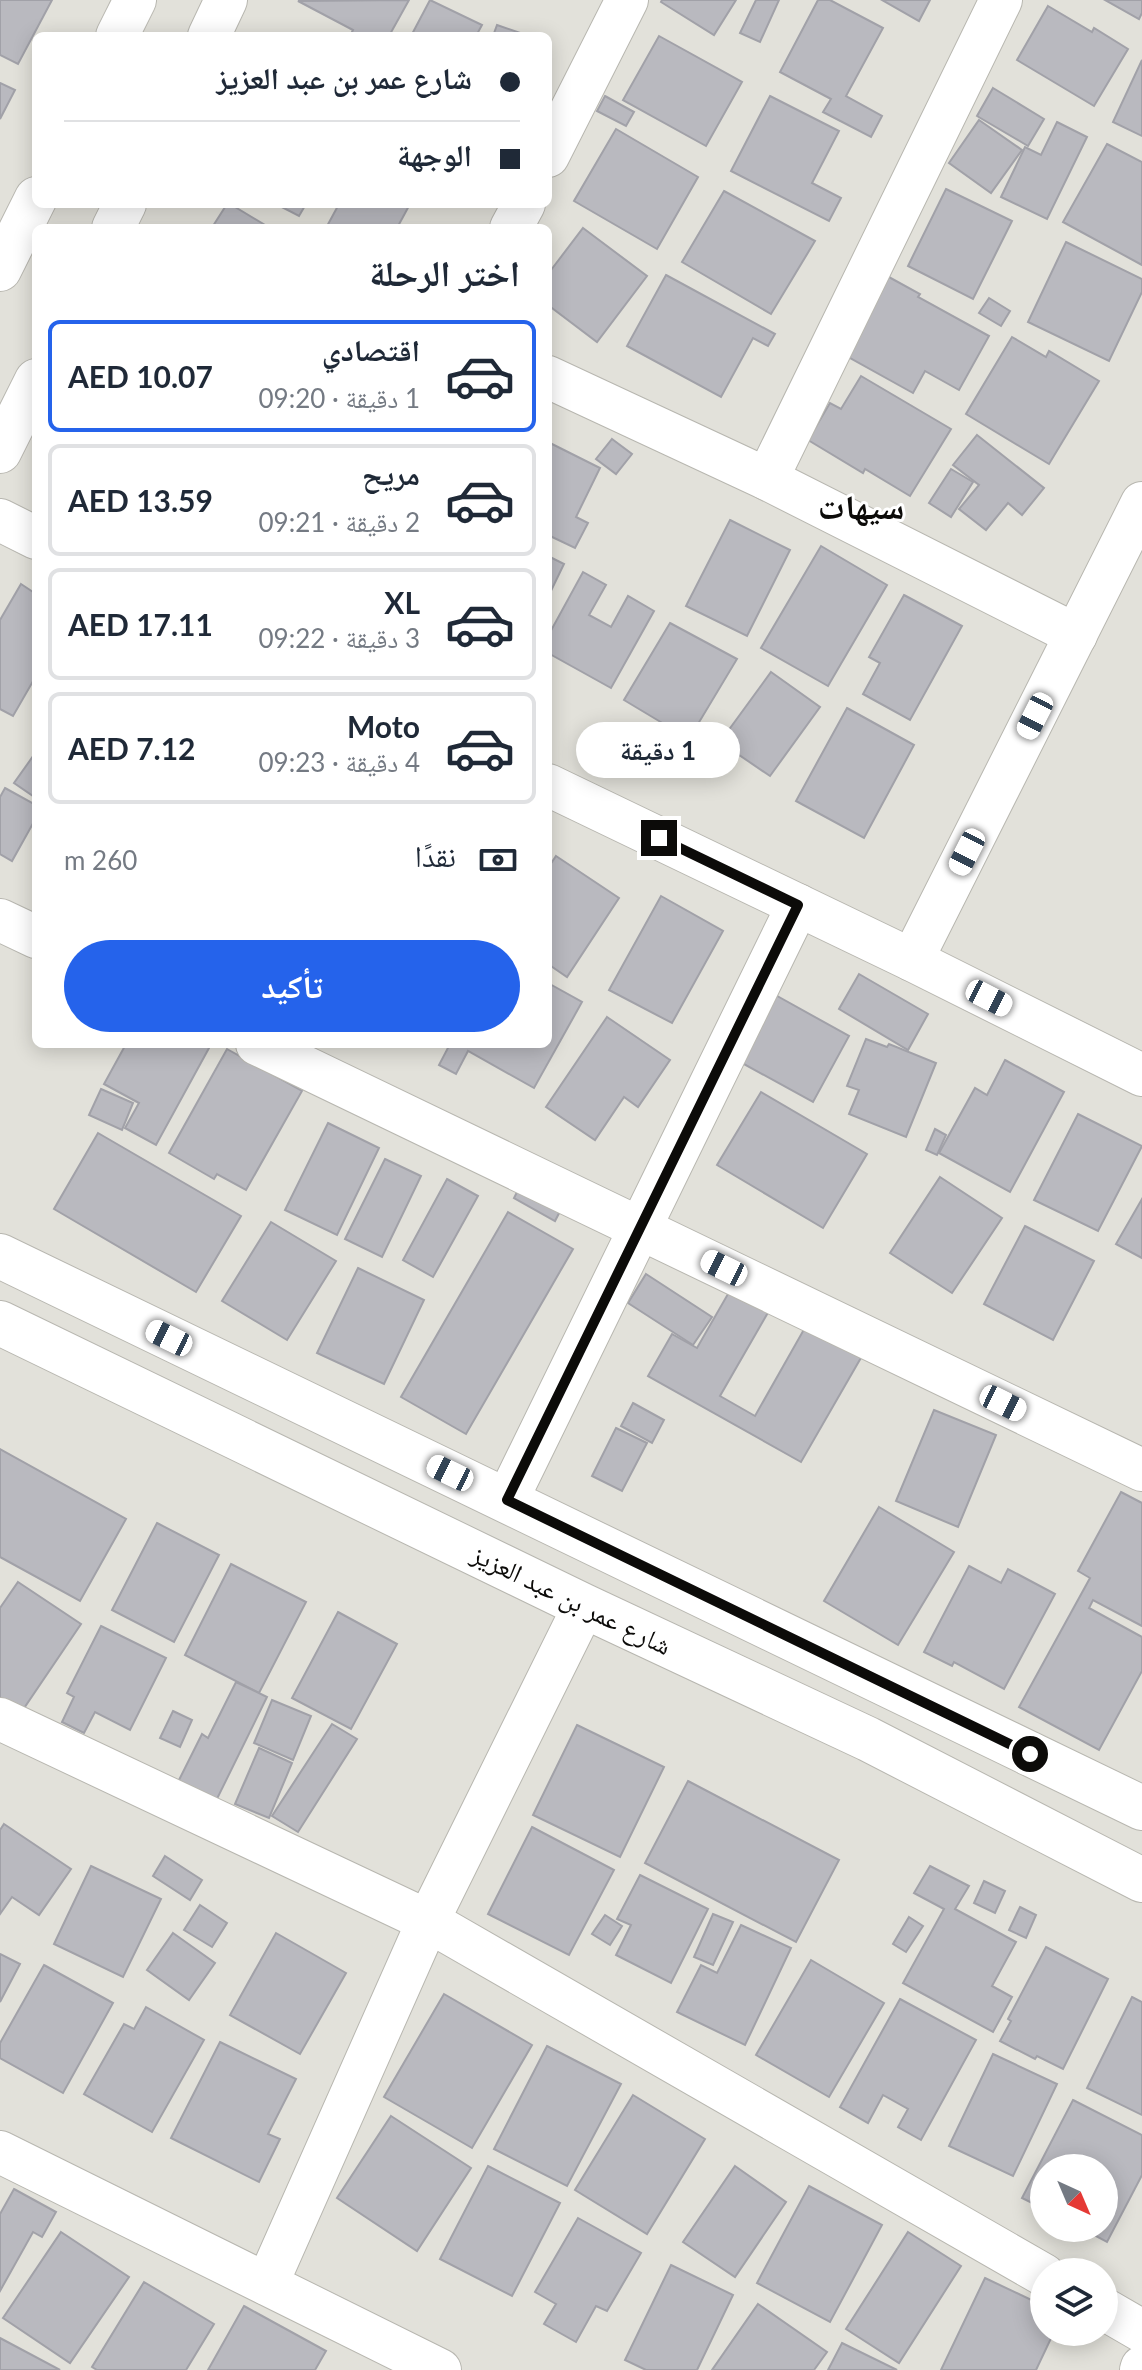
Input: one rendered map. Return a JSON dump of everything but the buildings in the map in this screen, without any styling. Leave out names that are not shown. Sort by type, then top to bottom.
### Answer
[{"type":"main road","points":[[0,1256],[1142,1808]]},
{"type":"main road","name":"شارع عمر بن عبد العزيز","points":[[0,1323],[584,1606],[868,1739],[1142,1880]]},
{"type":"street","points":[[119,32],[135,0]]},
{"type":"street","points":[[211,32],[226,0]]},
{"type":"street","points":[[552,148],[627,0]]},
{"type":"street","points":[[767,479],[1001,0]]},
{"type":"street","points":[[0,270],[32,206]]},
{"type":"street","points":[[552,379],[767,479],[1076,635]]},
{"type":"street","points":[[0,452],[32,388]]},
{"type":"street","points":[[912,960],[1142,503]]},
{"type":"street","points":[[0,520],[32,536]]},
{"type":"street","points":[[552,787],[912,960],[1142,1075]]},
{"type":"street","points":[[507,1500],[798,905]]},
{"type":"street","points":[[0,920],[32,935]]},
{"type":"street","points":[[265,1048],[1142,1470]]},
{"type":"street","points":[[267,2284],[428,1921],[584,1606]]},
{"type":"street","points":[[0,1719],[428,1921],[1030,2267]]},
{"type":"street","points":[[0,2152],[267,2284],[384,2358],[440,2370]]},
{"type":"street","points":[[1118,2317],[1142,2331]]},
{"type":"district","name":"سيهات","points":[[861,505]]},
{"type":"route","points":[[659,838],[798,905],[507,1500],[1030,1754]]}]
